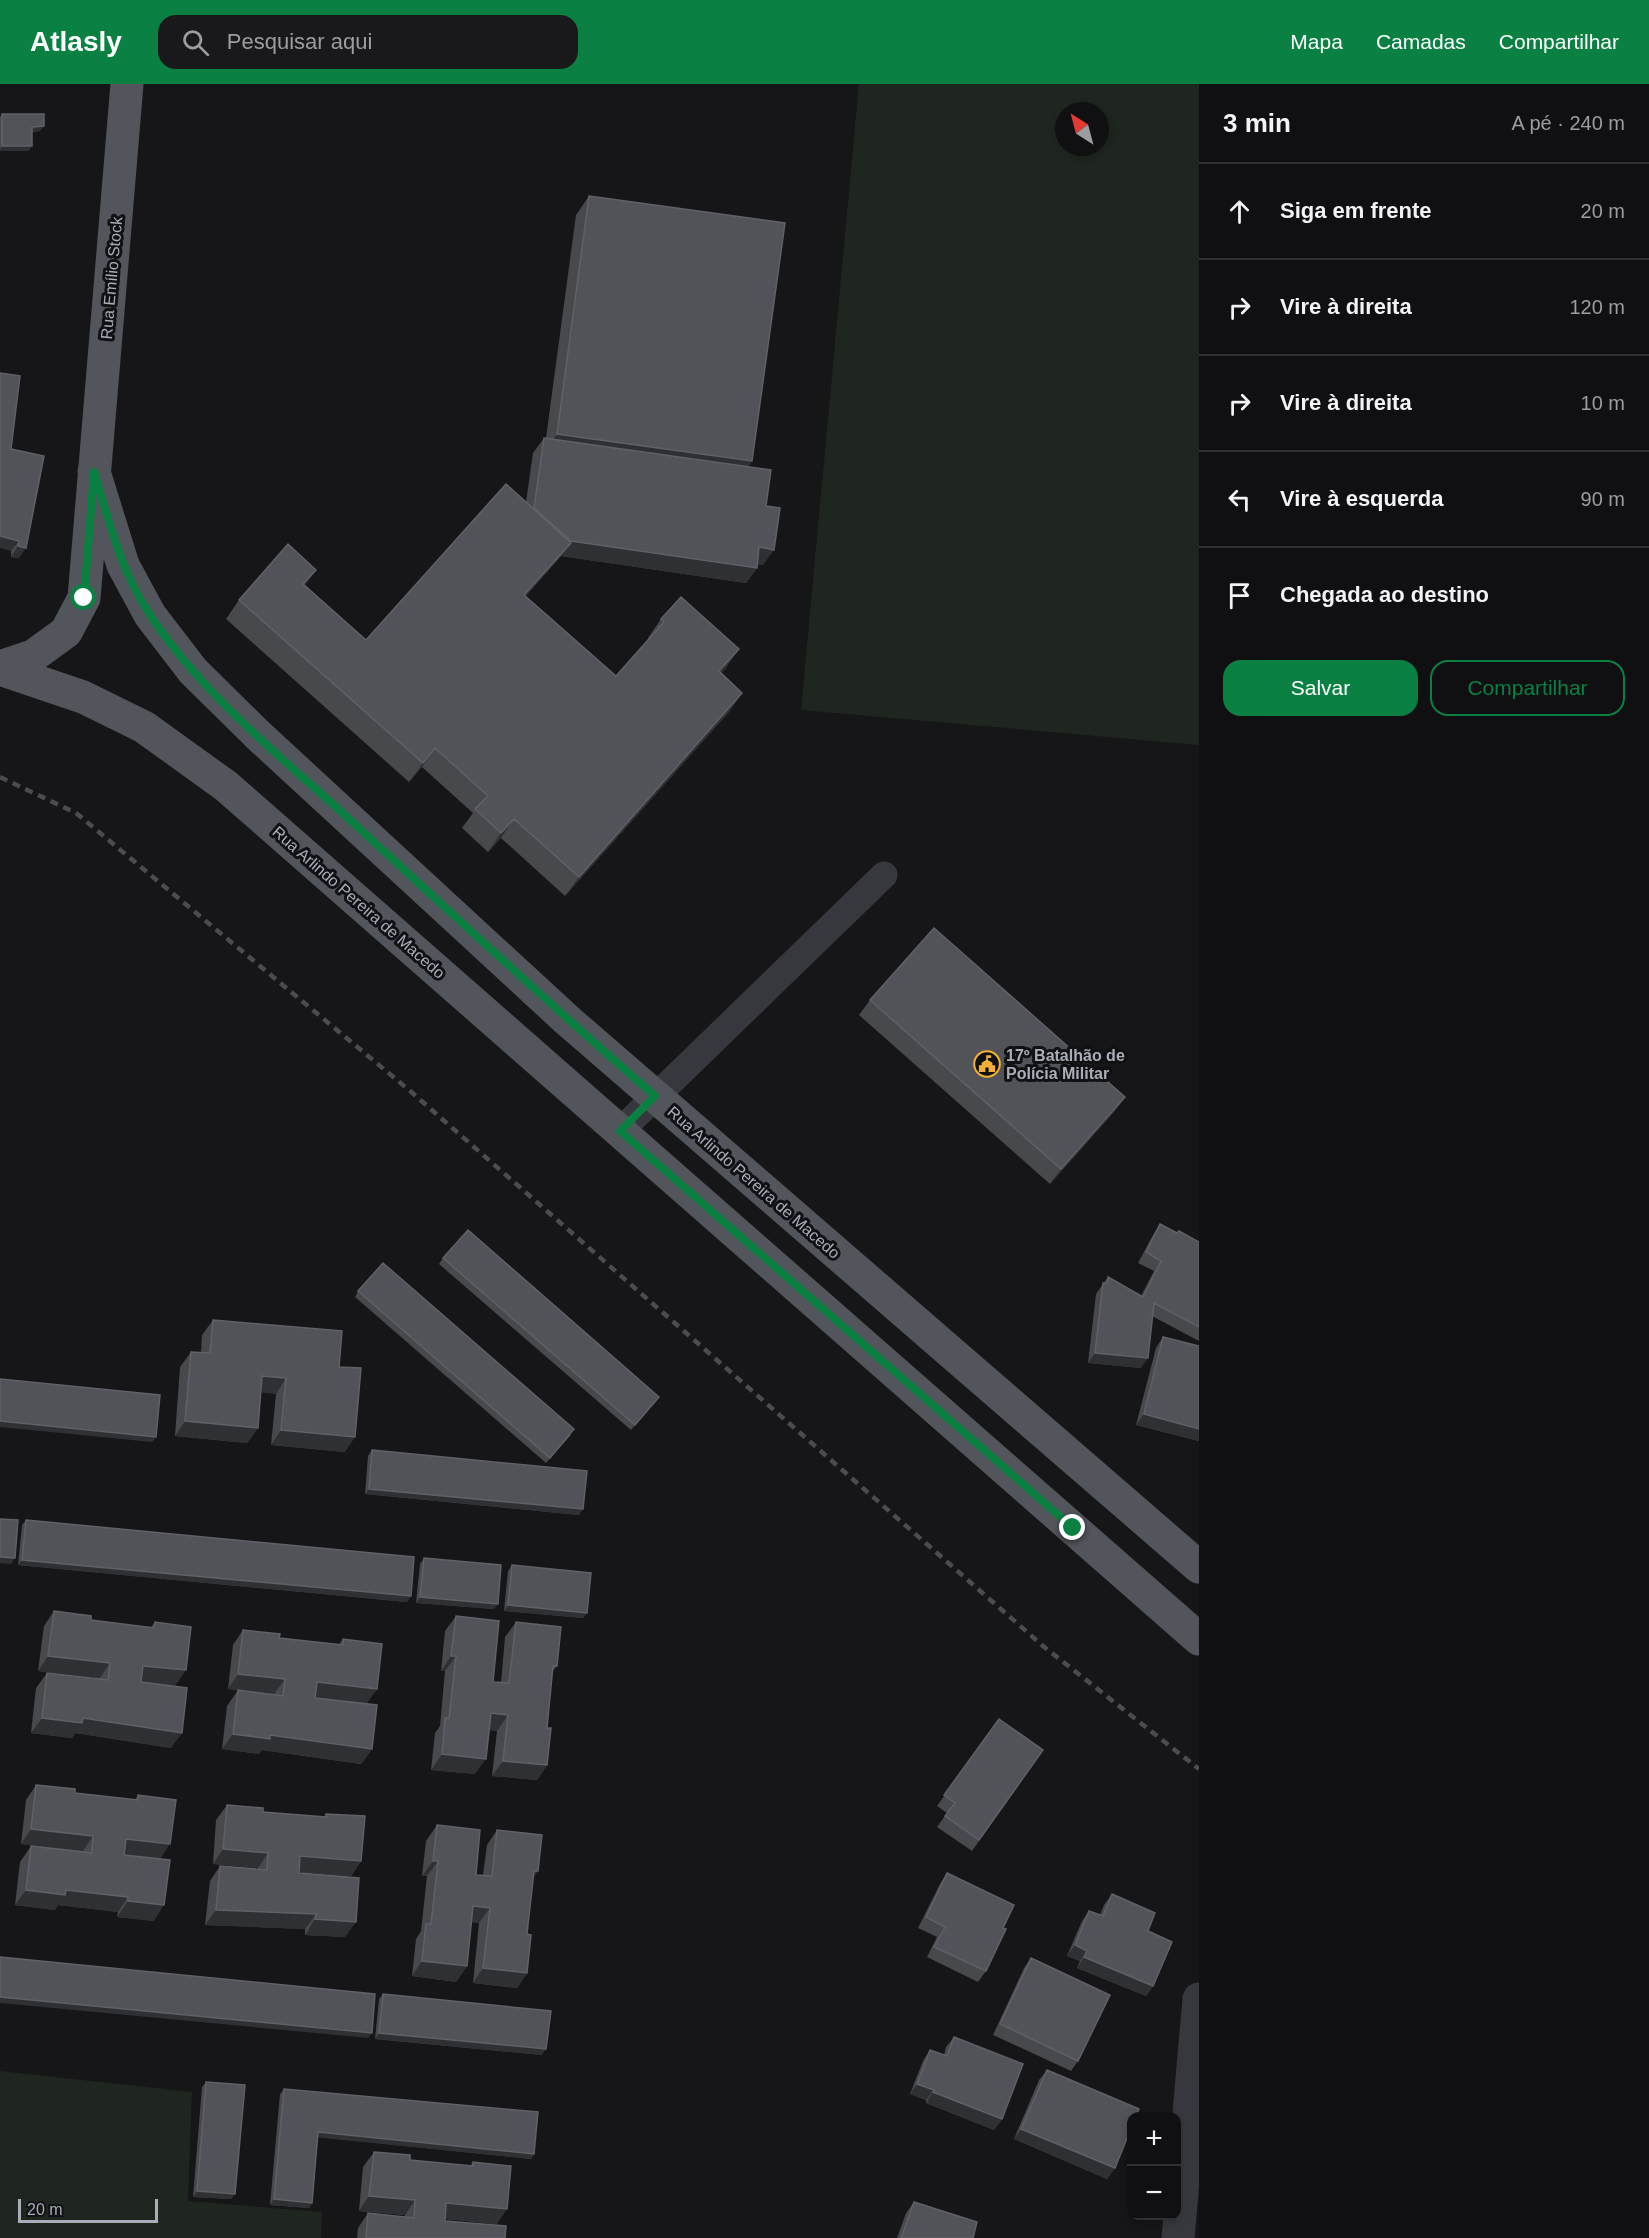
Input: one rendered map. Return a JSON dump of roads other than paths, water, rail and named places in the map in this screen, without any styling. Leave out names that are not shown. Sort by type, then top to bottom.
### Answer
[{"type":"main road","name":"Rua Emílio Stock","points":[[0,668],[33,656],[66,632],[84,598],[127,84]]},
{"type":"main road","name":"Rua Arlindo Pereira de Macedo","points":[[94,472],[123,565],[150,615],[193,671],[303,777],[566,1019],[1199,1568]]},
{"type":"main road","name":"Rua Arlindo Pereira de Macedo","points":[[0,668],[83,697],[144,727],[226,786],[1199,1639]]},
{"type":"street","points":[[1178,2238],[1199,1999]]},
{"type":"lane","points":[[620,1131],[884,875]]},
{"type":"railway","points":[[0,777],[76,813],[409,1090],[1043,1646],[1199,1769]]},
{"type":"place","name":"17º Batalhão de Polícia Militar","points":[[987,1064]]}]
